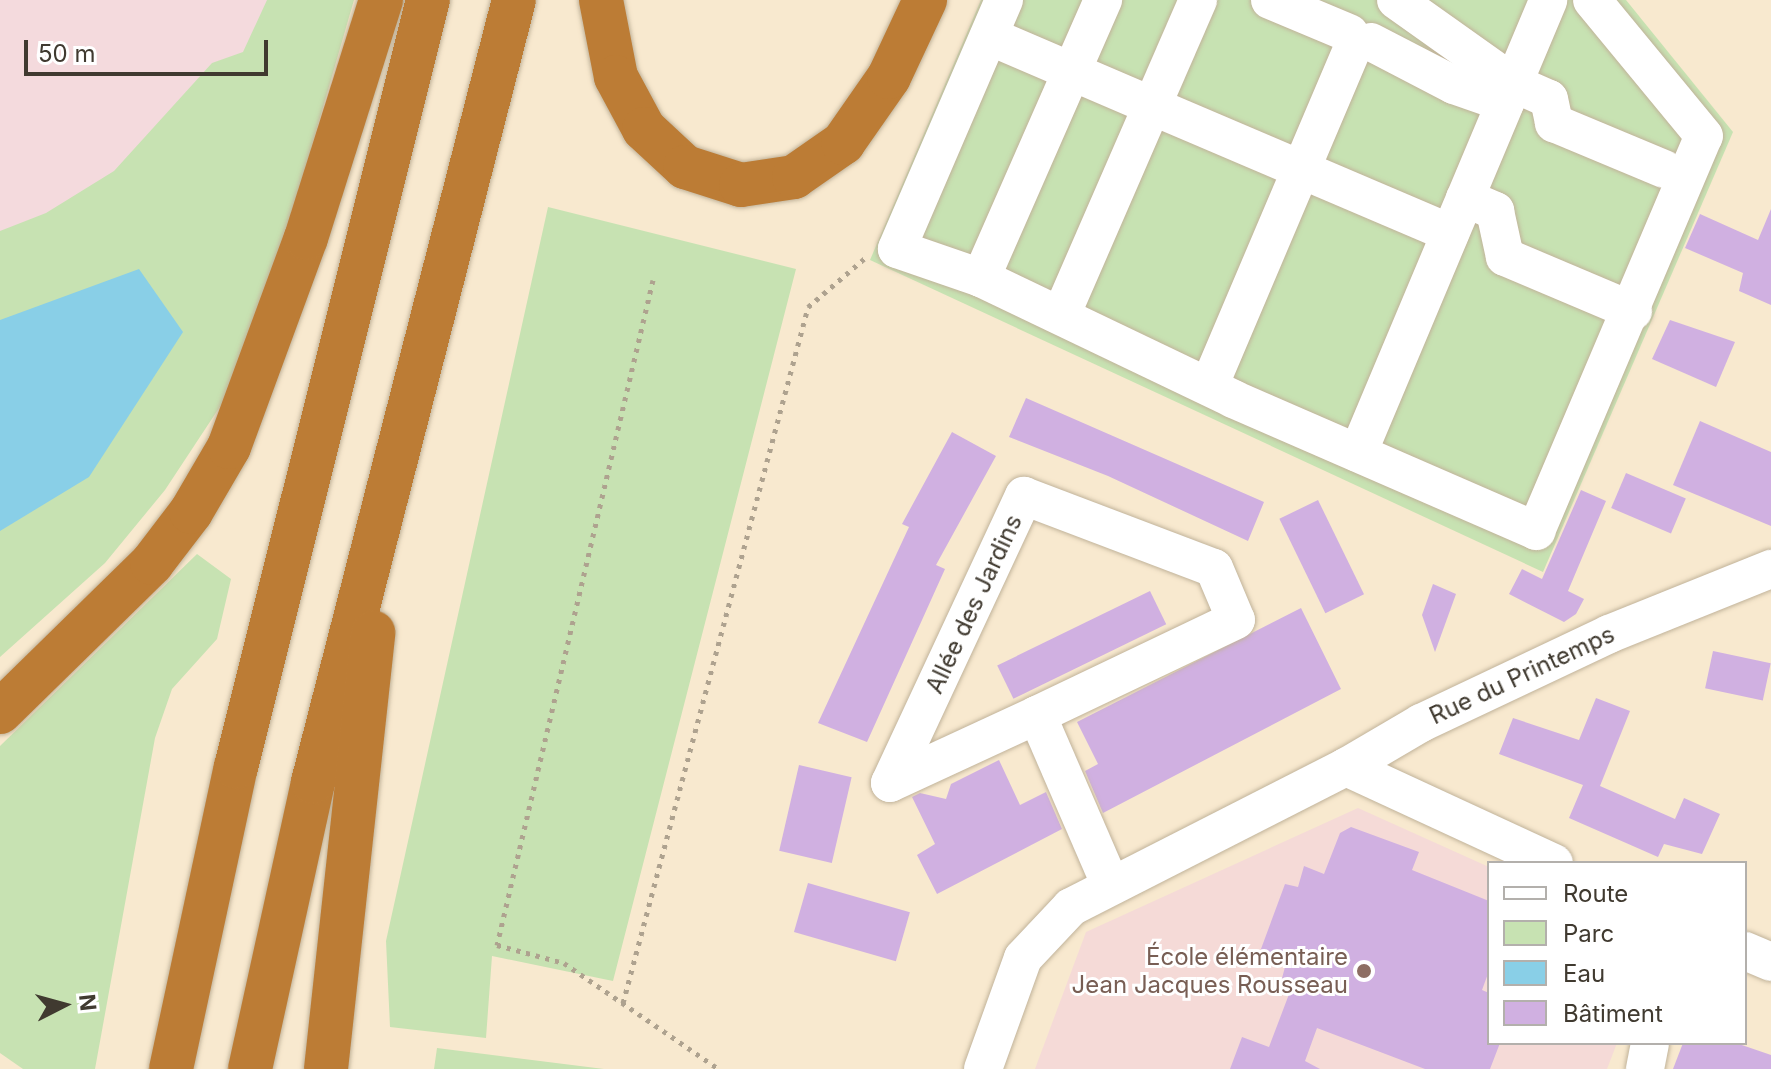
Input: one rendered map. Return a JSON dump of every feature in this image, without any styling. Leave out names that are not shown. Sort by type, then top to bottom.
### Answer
[{"type":"highway","points":[[1,710],[152,563],[191,512],[229,447],[306,238],[381,0]]},
{"type":"highway","points":[[171,1069],[236,767],[428,0]]},
{"type":"highway","points":[[250,1069],[313,782],[514,0]]},
{"type":"highway","points":[[601,0],[616,77],[644,129],[685,167],[741,185],[794,177],[843,143],[889,77],[925,0]]},
{"type":"highway","points":[[326,1069],[390,476]]},
{"type":"street","points":[[1004,0],[897,249],[981,278],[1358,453],[1536,531],[1633,311],[1704,136],[1592,0]]},
{"type":"street","points":[[981,278],[1103,0]]},
{"type":"street","points":[[1061,315],[1198,0]]},
{"type":"street","points":[[1270,0],[1361,31],[1454,85],[1549,99],[1554,123],[1664,169]]},
{"type":"street","points":[[1396,0],[1509,93]]},
{"type":"street","points":[[1358,453],[1548,0]]},
{"type":"street","points":[[1210,384],[1361,31]]},
{"type":"street","points":[[989,36],[1450,233]]},
{"type":"street","points":[[1465,198],[1495,211],[1505,257],[1633,311]]},
{"type":"street","name":"Allée des Jardins","points":[[1024,496],[1214,568],[1236,620],[1037,715],[890,783],[1024,496]]},
{"type":"street","name":"Rue du Printemps","points":[[983,1069],[1023,958],[1071,907],[1346,767],[1421,723],[1595,641],[1771,569]]},
{"type":"street","points":[[1037,715],[1111,886]]},
{"type":"street","points":[[1346,767],[1550,861]]},
{"type":"street","points":[[1747,952],[1771,962]]},
{"type":"street","points":[[1645,1069],[1650,1045]]},
{"type":"path","points":[[623,1003],[808,307],[868,256]]},
{"type":"path","points":[[653,280],[497,945],[564,963],[719,1069]]},
{"type":"shaded area","points":[[0,0],[291,0],[248,65],[0,274]]},
{"type":"shaded area","points":[[1358,808],[1487,866],[1487,1045],[1616,1045],[1607,1069],[1035,1069],[1086,932]]},
{"type":"green space","points":[[267,0],[354,0],[278,263],[225,399],[165,490],[105,563],[0,657],[0,231],[46,213],[114,171],[212,63],[243,52]]},
{"type":"green space","points":[[981,0],[1626,0],[1733,132],[1543,572],[870,260]]},
{"type":"green space","points":[[548,207],[796,269],[613,981],[492,956],[486,1038],[390,1027],[386,941]]},
{"type":"green space","points":[[197,554],[231,579],[217,639],[172,689],[155,738],[95,1069],[23,1069],[0,1053],[0,746]]},
{"type":"green space","points":[[437,1048],[604,1069],[434,1069]]},
{"type":"water","points":[[139,269],[183,332],[89,477],[0,531],[0,320]]},
{"type":"building","points":[[1771,209],[1771,305],[1739,291],[1743,273],[1685,248],[1700,214],[1758,240]]},
{"type":"building","points":[[1670,320],[1735,342],[1716,387],[1652,359]]},
{"type":"building","points":[[1026,398],[1264,502],[1248,541],[1108,476],[1009,437]]},
{"type":"building","points":[[1700,421],[1771,452],[1771,526],[1673,485]]},
{"type":"building","points":[[952,432],[996,456],[936,565],[945,569],[867,742],[818,723],[909,527],[902,524]]},
{"type":"building","points":[[1626,473],[1686,498],[1671,533],[1611,508]]},
{"type":"building","points":[[1581,490],[1606,501],[1568,591],[1584,599],[1576,614],[1564,622],[1509,594],[1522,569],[1542,579]]},
{"type":"building","points":[[1318,500],[1364,594],[1325,613],[1279,519]]},
{"type":"building","points":[[1433,584],[1456,594],[1435,652],[1422,615]]},
{"type":"building","points":[[1150,591],[1166,624],[1013,699],[997,666]]},
{"type":"building","points":[[1301,608],[1341,689],[1103,813],[1085,771],[1098,764],[1077,722]]},
{"type":"building","points":[[1713,651],[1771,663],[1763,700],[1705,688]]},
{"type":"building","points":[[1596,698],[1630,711],[1600,786],[1675,819],[1684,798],[1720,814],[1702,854],[1664,844],[1658,857],[1569,818],[1583,785],[1499,754],[1513,718],[1579,740]]},
{"type":"building","points":[[999,760],[1020,805],[1046,792],[1062,829],[937,894],[917,855],[935,844],[912,797],[920,793],[946,799],[951,784]]},
{"type":"building","points":[[799,765],[852,777],[832,863],[779,851]]},
{"type":"building","points":[[1351,827],[1419,852],[1412,870],[1487,900],[1487,976],[1482,990],[1487,992],[1487,1045],[1499,1045],[1490,1069],[1425,1069],[1317,1028],[1305,1061],[1320,1069],[1230,1069],[1242,1037],[1269,1047],[1294,981],[1281,982],[1285,967],[1258,957],[1285,884],[1298,887],[1304,866],[1324,874],[1340,833]]},
{"type":"building","points":[[808,883],[910,912],[896,961],[794,932]]},
{"type":"building","points":[[1682,1045],[1742,1045],[1771,1055],[1771,1069],[1673,1069]]},
{"type":"place","name":"École élémentaire Jean Jacques Rousseau","points":[[1364,971]]}]
